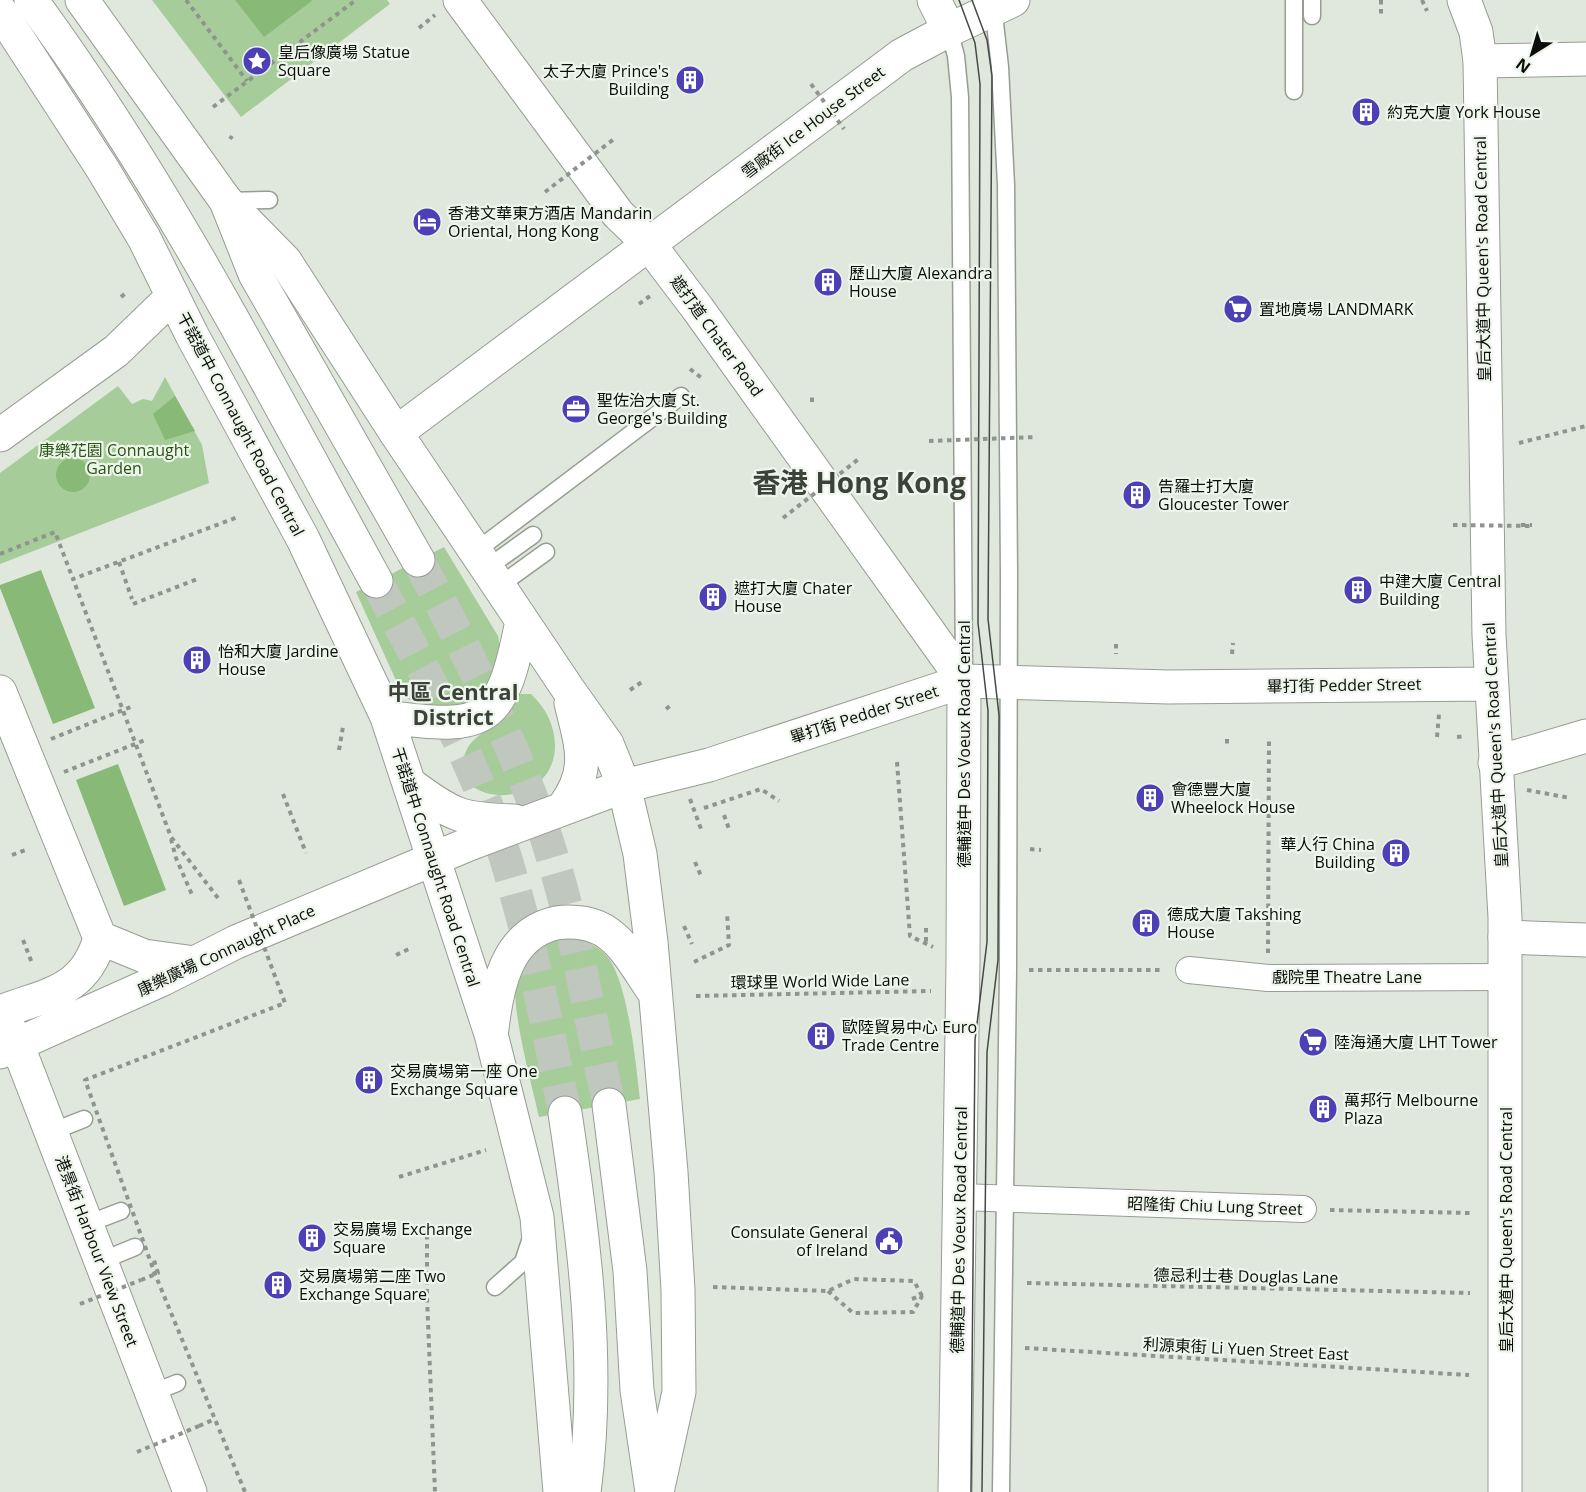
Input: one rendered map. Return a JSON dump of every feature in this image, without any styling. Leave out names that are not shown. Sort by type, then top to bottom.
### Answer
[{"type":"main road","points":[[32,0],[101,101],[177,222],[376,581]]},
{"type":"main road","points":[[82,0],[226,201],[285,261],[396,433],[607,744],[624,786],[640,854],[672,1172],[678,1290],[679,1392],[657,1492]]},
{"type":"main road","name":"遮打道 Chater Road","points":[[460,0],[618,214],[636,253],[933,635],[964,681]]},
{"type":"main road","name":"德輔道中 Des Voeux Road Central","points":[[934,0],[949,30]]},
{"type":"main road","name":"皇后大道中 Queen's Road Central","points":[[1464,0],[1476,32],[1480,61],[1482,357],[1491,684],[1505,937],[1505,1492]]},
{"type":"main road","name":"雪廠街 Ice House Street","points":[[396,433],[902,56],[990,10]]},
{"type":"main road","name":"干諾道中 Connaught Road Central","points":[[0,11],[102,168],[144,238],[303,539],[387,717],[435,857],[491,1034],[537,1217],[560,1492]]},
{"type":"main road","points":[[1480,61],[1586,59]]},
{"type":"main road","points":[[226,201],[255,274],[418,560]]},
{"type":"main road","points":[[0,435],[116,351],[173,296]]},
{"type":"main road","points":[[387,717],[441,724],[462,723],[481,715],[496,702],[510,678],[522,621]]},
{"type":"main road","name":"德輔道中 Des Voeux Road Central","points":[[955,1492],[964,934],[964,681]]},
{"type":"main road","name":"畢打街 Pedder Street","points":[[435,857],[624,786],[708,765],[964,681],[1168,687],[1491,684]]},
{"type":"main road","points":[[563,808],[576,792],[582,773],[583,753],[568,689]]},
{"type":"main road","points":[[0,692],[100,938],[94,958],[78,980],[0,1012]]},
{"type":"main road","points":[[1496,763],[1586,736]]},
{"type":"main road","points":[[410,784],[440,806],[464,818],[528,822]]},
{"type":"main road","name":"康樂廣場 Connaught Place","points":[[9,1048],[236,942],[435,857]]},
{"type":"main road","points":[[491,1034],[501,980],[511,955],[525,938],[544,926],[565,921],[577,922],[608,933],[625,948],[654,992]]},
{"type":"main road","points":[[1505,937],[1586,940]]},
{"type":"main road","points":[[100,938],[144,956],[195,963]]},
{"type":"main road","name":"港景街 Harbour View Street","points":[[0,1012],[9,1048],[51,1132],[101,1261],[165,1388],[190,1492]]},
{"type":"main road","points":[[609,1105],[630,1271],[637,1390],[652,1492]]},
{"type":"main road","points":[[565,1113],[578,1202],[590,1327],[590,1445],[584,1492]]},
{"type":"street","name":"戲院里 Theatre Lane","points":[[1189,970],[1268,978],[1506,977]]},
{"type":"street","name":"昭隆街 Chiu Lung Street","points":[[959,1197],[1304,1209]]},
{"type":"lane","points":[[1294,0],[1294,91]]},
{"type":"lane","points":[[990,10],[1000,67],[1006,185],[1006,1198],[1001,1492]]},
{"type":"lane","name":"德輔道中 Des Voeux Road Central","points":[[949,30],[956,56],[960,97],[964,681]]},
{"type":"lane","points":[[226,201],[269,200]]},
{"type":"lane","points":[[487,569],[681,396]]},
{"type":"lane","points":[[487,569],[533,534]]},
{"type":"lane","points":[[487,569],[546,552]]},
{"type":"lane","points":[[51,1132],[84,1119]]},
{"type":"lane","points":[[87,1224],[121,1211]]},
{"type":"lane","points":[[495,1287],[522,1262],[537,1217]]},
{"type":"lane","points":[[101,1261],[135,1246]]},
{"type":"path","points":[[186,0],[247,81]]},
{"type":"path","points":[[213,107],[356,0]]},
{"type":"path","points":[[1381,0],[1381,16]]},
{"type":"path","points":[[1422,0],[1427,11]]},
{"type":"path","points":[[419,28],[429,20]]},
{"type":"path","points":[[811,84],[844,129]]},
{"type":"path","points":[[545,192],[614,139]]},
{"type":"path","points":[[121,297],[127,292]]},
{"type":"path","points":[[690,369],[703,379]]},
{"type":"path","points":[[812,394],[812,402]]},
{"type":"path","points":[[1519,443],[1586,426]]},
{"type":"path","points":[[929,441],[1037,437]]},
{"type":"path","points":[[783,518],[860,459]]},
{"type":"path","points":[[73,579],[238,517]]},
{"type":"path","points":[[1453,525],[1532,525],[1521,525]]},
{"type":"path","points":[[0,554],[55,532],[171,837],[176,858],[193,897]]},
{"type":"path","points":[[119,562],[133,601],[200,578]]},
{"type":"path","points":[[1233,643],[1233,654]]},
{"type":"path","points":[[1116,644],[1116,654]]},
{"type":"path","points":[[630,690],[645,680]]},
{"type":"path","points":[[666,709],[671,705]]},
{"type":"path","points":[[58,736],[133,706]]},
{"type":"path","points":[[339,750],[343,727]]},
{"type":"path","points":[[1268,978],[1269,739]]},
{"type":"path","points":[[72,769],[145,740]]},
{"type":"path","points":[[1227,740],[1227,746]]},
{"type":"path","points":[[897,762],[910,936],[926,945],[926,928]]},
{"type":"path","points":[[704,808],[761,789],[779,801]]},
{"type":"path","points":[[1527,790],[1570,798]]},
{"type":"path","points":[[283,794],[306,853]]},
{"type":"path","points":[[724,815],[729,829]]},
{"type":"path","points":[[171,837],[218,898]]},
{"type":"path","points":[[12,855],[28,849]]},
{"type":"path","points":[[695,862],[701,876]]},
{"type":"path","points":[[1259,863],[1267,863]]},
{"type":"path","points":[[239,880],[285,1003],[85,1080],[157,1273],[245,1492]]},
{"type":"path","points":[[693,963],[729,945],[727,913]]},
{"type":"path","points":[[684,926],[692,944]]},
{"type":"path","points":[[23,940],[32,963]]},
{"type":"path","points":[[396,955],[411,948]]},
{"type":"path","points":[[1026,970],[1189,970]]},
{"type":"path","name":"環球里 World Wide Lane","points":[[696,996],[932,991]]},
{"type":"path","points":[[399,1177],[486,1150]]},
{"type":"path","name":"昭隆街 Chiu Lung Street","points":[[1304,1209],[1470,1213]]},
{"type":"path","points":[[427,1235],[427,1297],[435,1492]]},
{"type":"path","points":[[80,1304],[157,1273]]},
{"type":"path","points":[[712,1287],[828,1291],[854,1280],[914,1281],[922,1296]]},
{"type":"path","name":"德忌利士巷 Douglas Lane","points":[[1021,1282],[1470,1293]]},
{"type":"path","points":[[828,1291],[853,1312],[913,1312],[922,1296]]},
{"type":"path","points":[[912,1299],[922,1296]]},
{"type":"path","name":"利源東街 Li Yuen Street East","points":[[1021,1348],[1469,1375]]},
{"type":"path","points":[[137,1452],[215,1419]]},
{"type":"green space","name":"皇后像廣場 Statue Square","points":[[152,0],[387,0],[390,4],[241,117]]},
{"type":"green space","name":"康樂花園 Connaught Garden","points":[[165,377],[202,445],[209,483],[0,564],[0,473],[118,386],[132,404],[143,399],[152,401]]},
{"type":"green space","points":[[444,547],[498,636],[499,657],[495,674],[486,689],[473,700],[458,706],[440,708],[422,705],[403,696],[356,592]]},
{"type":"green space","points":[[521,694],[531,694],[545,711],[551,724],[555,746],[550,768],[537,784],[519,793],[500,795],[482,792],[469,783],[463,768],[467,749]]},
{"type":"green space","points":[[567,937],[596,947],[613,965],[620,982],[630,1022],[640,1099],[539,1117],[518,1022],[515,986],[517,973],[525,958],[537,948]]},
{"type":"shaded area","points":[[235,0],[313,0],[264,37]]},
{"type":"shaded area","points":[[175,396],[195,431],[165,440],[153,414]]},
{"type":"shaded area","points":[[73,458],[85,463],[90,475],[85,487],[73,492],[61,487],[56,475],[61,463]]},
{"type":"shaded area","points":[[41,570],[95,708],[53,724],[0,588],[0,585]]},
{"type":"shaded area","points":[[118,764],[166,890],[124,906],[76,780]]},
{"type":"tunnel","points":[[418,560],[502,727],[544,831],[564,898],[609,1105]]},
{"type":"tunnel","points":[[376,581],[447,716],[493,820],[523,920],[565,1113]]},
{"type":"tram line","points":[[959,0],[975,43],[980,84],[978,623],[988,711],[987,942],[975,1040],[971,1492]]},
{"type":"tram line","points":[[972,0],[987,40],[992,76],[988,619],[999,715],[998,960],[987,1052],[982,1492]]},
{"type":"place","name":"皇后像廣場 Statue Square","points":[[257,61]]},
{"type":"place","name":"太子大廈 Prince's Building","points":[[690,80]]},
{"type":"place","name":"約克大廈 York House","points":[[1366,112]]},
{"type":"place","name":"香港文華東方酒店 Mandarin Oriental, Hong Kong","points":[[427,222]]},
{"type":"place","name":"歷山大廈 Alexandra House","points":[[828,282]]},
{"type":"place","name":"置地廣場 LANDMARK","points":[[1238,309]]},
{"type":"place","name":"聖佐治大廈 St. George's Building","points":[[576,409]]},
{"type":"place","name":"告羅士打大廈 Gloucester Tower","points":[[1137,495]]},
{"type":"place","name":"中建大廈 Central Building","points":[[1358,590]]},
{"type":"place","name":"遮打大廈 Chater House","points":[[713,597]]},
{"type":"place","name":"怡和大廈 Jardine House","points":[[197,660]]},
{"type":"place","name":"會德豐大廈 Wheelock House","points":[[1150,798]]},
{"type":"place","name":"華人行 China Building","points":[[1396,853]]},
{"type":"place","name":"德成大廈 Takshing House","points":[[1146,923]]},
{"type":"place","name":"歐陸貿易中心 Euro Trade Centre","points":[[821,1036]]},
{"type":"place","name":"陸海通大廈 LHT Tower","points":[[1313,1042]]},
{"type":"place","name":"交易廣場第一座 One Exchange Square","points":[[369,1080]]},
{"type":"place","name":"萬邦行 Melbourne Plaza","points":[[1323,1109]]},
{"type":"place","name":"交易廣場 Exchange Square","points":[[312,1238]]},
{"type":"place","name":"Consulate General of Ireland","points":[[889,1241]]},
{"type":"place","name":"交易廣場第二座 Two Exchange Square","points":[[278,1285]]},
{"type":"district","name":"香港 Hong Kong","points":[[859,482]]},
{"type":"district","name":"中區 Central District","points":[[453,704]]}]
